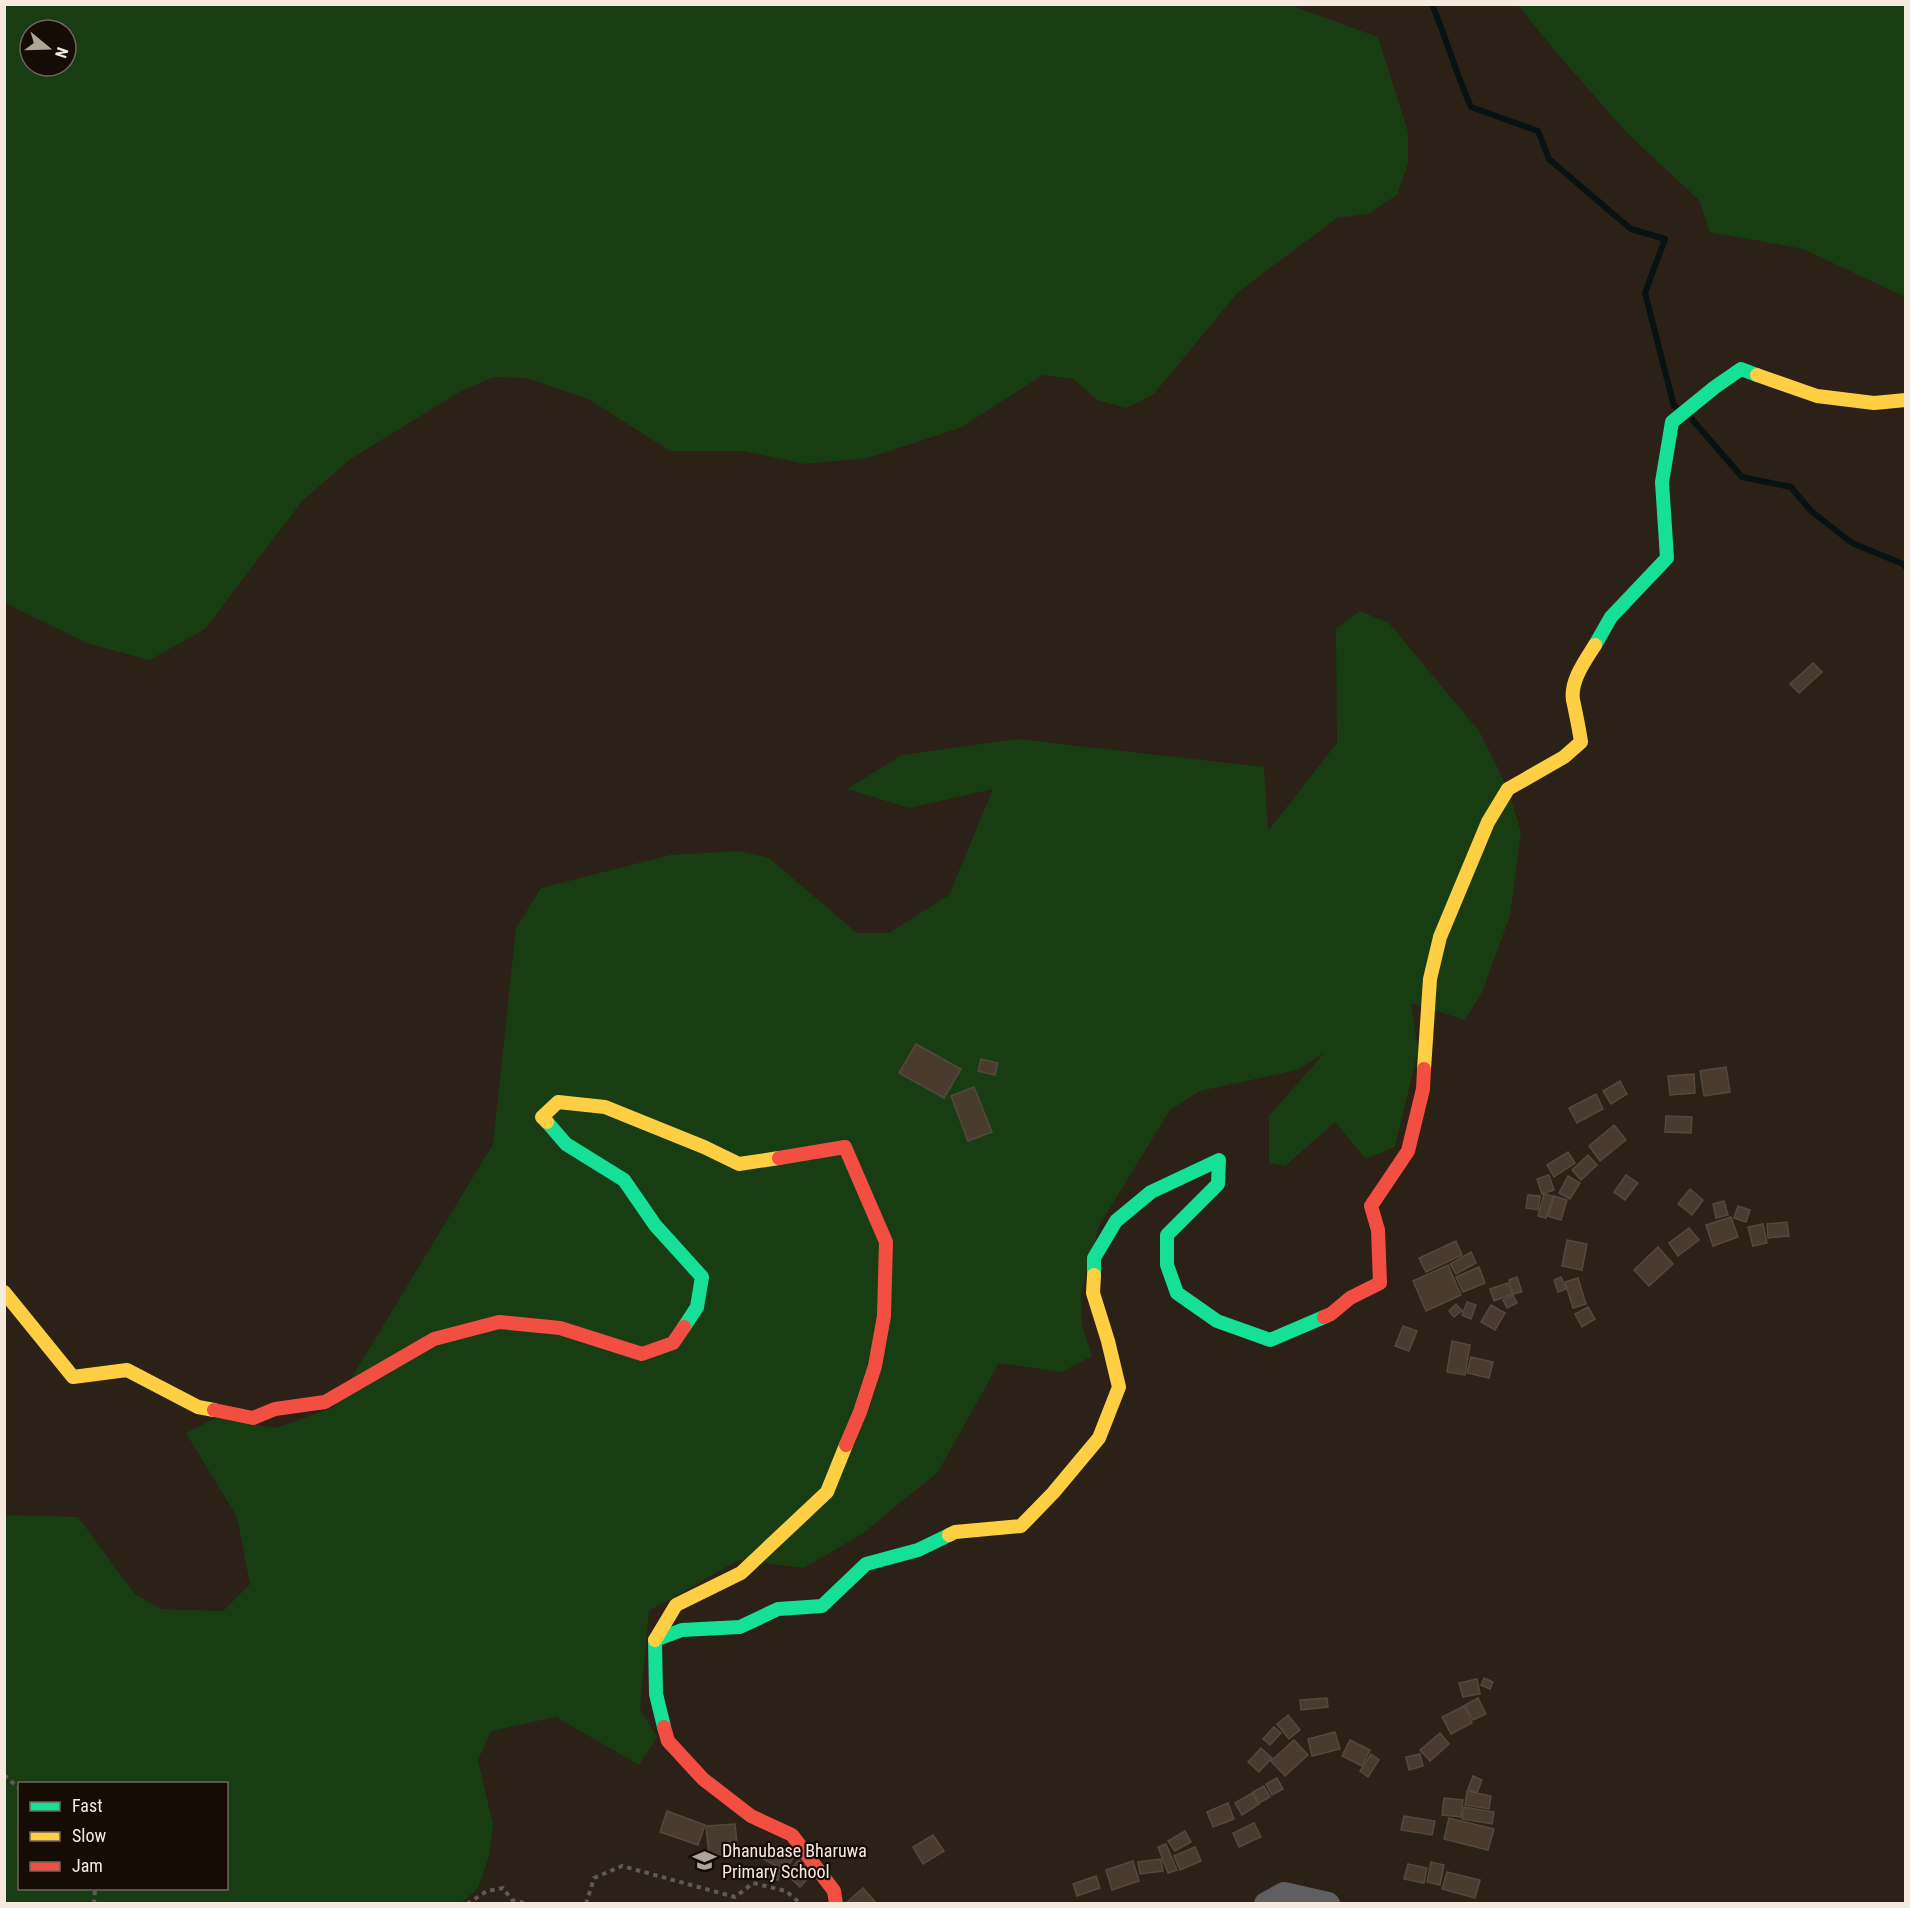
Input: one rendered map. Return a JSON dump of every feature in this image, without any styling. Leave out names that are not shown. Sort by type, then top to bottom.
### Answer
[{"type":"street","points":[[655,1640],[682,1630],[740,1627],[777,1609],[822,1606],[866,1564],[918,1550],[955,1532],[1021,1526],[1053,1493],[1099,1438],[1119,1387],[1093,1293],[1094,1258],[1116,1221],[1151,1192],[1219,1160],[1218,1184],[1167,1235],[1167,1266],[1177,1293],[1217,1321],[1270,1340],[1331,1314],[1350,1298],[1380,1283],[1378,1230],[1371,1206],[1408,1150],[1423,1089],[1430,979],[1440,937],[1488,822],[1508,789],[1564,757],[1581,742],[1578,716],[1573,699],[1577,676],[1611,617],[1667,558],[1662,482],[1672,422],[1714,387],[1741,369],[1817,396],[1874,403],[1905,400]]},
{"type":"street","points":[[4,1292],[73,1377],[127,1370],[198,1407],[253,1418],[275,1409],[325,1402],[434,1339],[499,1322],[560,1328],[642,1354],[673,1342],[697,1307],[702,1277],[655,1225],[624,1180],[566,1144],[542,1117],[558,1102],[605,1107],[704,1147],[739,1164],[845,1147],[886,1242],[884,1316],[875,1366],[860,1412],[827,1492],[741,1573],[676,1605],[655,1640],[656,1694],[668,1741],[703,1779],[743,1810],[792,1835],[834,1891],[836,1904]]},
{"type":"street","points":[[1266,1904],[1284,1894],[1328,1904]]},
{"type":"path","points":[[4,1775],[18,1788]]},
{"type":"path","points":[[586,1904],[594,1878],[622,1866],[735,1897],[753,1883],[786,1891],[801,1904]]},
{"type":"path","points":[[467,1904],[487,1891],[502,1888],[512,1900],[528,1904]]},
{"type":"green space","points":[[4,5],[1290,5],[1378,37],[1408,132],[1408,164],[1397,195],[1368,214],[1337,218],[1238,292],[1154,394],[1126,408],[1097,400],[1073,379],[1043,375],[960,428],[868,458],[805,464],[743,451],[670,451],[590,400],[527,378],[494,377],[463,390],[352,458],[303,500],[205,629],[150,660],[89,644],[5,603]]},
{"type":"green space","points":[[1518,5],[1905,5],[1905,297],[1803,249],[1710,232],[1699,200],[1629,135],[1560,57]]},
{"type":"green space","points":[[1360,611],[1389,623],[1479,731],[1508,789],[1521,832],[1510,916],[1482,992],[1465,1020],[1411,1003],[1418,1051],[1395,1147],[1366,1159],[1335,1122],[1285,1166],[1269,1163],[1269,1116],[1324,1053],[1297,1070],[1200,1091],[1170,1110],[1099,1226],[1081,1294],[1082,1325],[1092,1356],[1062,1372],[999,1363],[938,1472],[862,1534],[804,1568],[739,1560],[649,1611],[640,1709],[657,1737],[639,1765],[556,1717],[491,1731],[478,1760],[493,1825],[489,1857],[478,1888],[462,1903],[5,1903],[4,1517],[12,1515],[78,1517],[135,1594],[161,1609],[223,1611],[250,1584],[237,1517],[186,1433],[216,1418],[276,1428],[334,1407],[493,1144],[516,928],[541,888],[670,855],[739,851],[769,858],[857,933],[889,933],[949,895],[993,789],[909,808],[847,789],[902,755],[1017,739],[1264,767],[1268,831],[1337,743],[1336,628]]},
{"type":"building","points":[[1813,663],[1822,672],[1799,693],[1790,684]]},
{"type":"building","points":[[916,1044],[961,1069],[944,1098],[899,1073]]},
{"type":"building","points":[[981,1059],[998,1063],[995,1075],[978,1071]]},
{"type":"building","points":[[1726,1067],[1730,1092],[1704,1096],[1700,1071]]},
{"type":"building","points":[[1694,1074],[1695,1093],[1670,1095],[1668,1076]]},
{"type":"building","points":[[1620,1081],[1627,1094],[1611,1104],[1603,1091]]},
{"type":"building","points":[[974,1087],[992,1132],[968,1141],[951,1096]]},
{"type":"building","points":[[1596,1094],[1603,1109],[1577,1123],[1569,1108]]},
{"type":"building","points":[[1666,1116],[1692,1117],[1691,1133],[1665,1132]]},
{"type":"building","points":[[1614,1125],[1626,1140],[1600,1161],[1589,1146]]},
{"type":"building","points":[[1568,1152],[1575,1163],[1554,1177],[1547,1165]]},
{"type":"building","points":[[1588,1155],[1597,1165],[1581,1180],[1572,1170]]},
{"type":"building","points":[[1549,1175],[1554,1190],[1542,1194],[1537,1179]]},
{"type":"building","points":[[1626,1175],[1638,1183],[1625,1200],[1614,1192]]},
{"type":"building","points":[[1568,1176],[1580,1183],[1570,1199],[1559,1193]]},
{"type":"building","points":[[1690,1189],[1703,1200],[1692,1215],[1678,1204]]},
{"type":"building","points":[[1544,1194],[1553,1196],[1546,1218],[1538,1216]]},
{"type":"building","points":[[1528,1195],[1540,1196],[1538,1210],[1526,1208]]},
{"type":"building","points":[[1554,1196],[1567,1200],[1561,1220],[1548,1216]]},
{"type":"building","points":[[1724,1201],[1728,1215],[1716,1218],[1713,1204]]},
{"type":"building","points":[[1738,1206],[1750,1210],[1746,1222],[1734,1218]]},
{"type":"building","points":[[1731,1217],[1738,1237],[1713,1246],[1706,1225]]},
{"type":"building","points":[[1787,1222],[1789,1236],[1768,1238],[1767,1224]]},
{"type":"building","points":[[1763,1224],[1767,1243],[1753,1246],[1748,1227]]},
{"type":"building","points":[[1689,1228],[1699,1240],[1678,1256],[1669,1243]]},
{"type":"building","points":[[1567,1240],[1587,1244],[1582,1270],[1562,1266]]},
{"type":"building","points":[[1456,1241],[1462,1255],[1426,1272],[1419,1258]]},
{"type":"building","points":[[1658,1247],[1673,1264],[1649,1286],[1634,1270]]},
{"type":"building","points":[[1471,1252],[1476,1263],[1456,1274],[1450,1264]]},
{"type":"building","points":[[1448,1265],[1461,1295],[1426,1311],[1413,1281]]},
{"type":"building","points":[[1479,1267],[1485,1283],[1463,1292],[1456,1277]]},
{"type":"building","points":[[1517,1277],[1522,1292],[1513,1294],[1509,1280]]},
{"type":"building","points":[[1561,1277],[1566,1289],[1558,1292],[1554,1280]]},
{"type":"building","points":[[1578,1278],[1586,1304],[1573,1308],[1565,1282]]},
{"type":"building","points":[[1508,1283],[1512,1294],[1494,1301],[1490,1289]]},
{"type":"building","points":[[1513,1295],[1517,1303],[1507,1308],[1503,1300]]},
{"type":"building","points":[[1467,1302],[1476,1305],[1471,1319],[1462,1315]]},
{"type":"building","points":[[1456,1304],[1462,1311],[1454,1317],[1449,1311]]},
{"type":"building","points":[[1491,1305],[1505,1313],[1495,1330],[1481,1322]]},
{"type":"building","points":[[1588,1307],[1595,1319],[1582,1327],[1575,1314]]},
{"type":"building","points":[[1403,1326],[1417,1331],[1409,1351],[1395,1346]]},
{"type":"building","points":[[1452,1341],[1470,1345],[1465,1375],[1447,1372]]},
{"type":"building","points":[[1471,1357],[1493,1362],[1489,1378],[1467,1373]]},
{"type":"building","points":[[1484,1678],[1493,1682],[1490,1689],[1481,1685]]},
{"type":"building","points":[[1477,1679],[1480,1694],[1463,1697],[1459,1683]]},
{"type":"building","points":[[1327,1698],[1328,1707],[1301,1710],[1300,1700]]},
{"type":"building","points":[[1478,1698],[1486,1714],[1473,1720],[1465,1705]]},
{"type":"building","points":[[1464,1706],[1472,1723],[1451,1734],[1442,1717]]},
{"type":"building","points":[[1288,1715],[1300,1730],[1289,1739],[1277,1724]]},
{"type":"building","points":[[1274,1727],[1281,1733],[1270,1745],[1263,1739]]},
{"type":"building","points":[[1335,1732],[1340,1749],[1312,1756],[1308,1739]]},
{"type":"building","points":[[1440,1733],[1449,1744],[1430,1761],[1420,1750]]},
{"type":"building","points":[[1294,1740],[1308,1755],[1285,1776],[1271,1761]]},
{"type":"building","points":[[1350,1740],[1370,1750],[1362,1766],[1342,1756]]},
{"type":"building","points":[[1261,1748],[1272,1758],[1259,1772],[1248,1762]]},
{"type":"building","points":[[1371,1754],[1379,1760],[1368,1777],[1360,1771]]},
{"type":"building","points":[[1420,1754],[1423,1766],[1409,1770],[1406,1757]]},
{"type":"building","points":[[1473,1776],[1482,1780],[1477,1793],[1468,1789]]},
{"type":"building","points":[[1277,1778],[1283,1789],[1272,1795],[1266,1784]]},
{"type":"building","points":[[1264,1786],[1270,1797],[1259,1803],[1253,1792]]},
{"type":"building","points":[[1467,1791],[1491,1796],[1489,1809],[1465,1805]]},
{"type":"building","points":[[1252,1793],[1259,1804],[1242,1815],[1235,1803]]},
{"type":"building","points":[[1444,1798],[1463,1800],[1461,1817],[1442,1815]]},
{"type":"building","points":[[1228,1803],[1234,1819],[1213,1827],[1207,1812]]},
{"type":"building","points":[[1464,1807],[1494,1812],[1492,1824],[1462,1819]]},
{"type":"building","points":[[667,1811],[705,1825],[698,1845],[660,1832]]},
{"type":"building","points":[[1404,1816],[1435,1821],[1432,1835],[1401,1830]]},
{"type":"building","points":[[1449,1818],[1494,1829],[1488,1850],[1444,1839]]},
{"type":"building","points":[[1254,1823],[1261,1837],[1239,1847],[1233,1833]]},
{"type":"building","points":[[735,1824],[738,1853],[709,1856],[706,1826]]},
{"type":"building","points":[[1185,1831],[1191,1842],[1175,1851],[1168,1841]]},
{"type":"building","points":[[933,1835],[944,1851],[923,1864],[913,1847]]},
{"type":"building","points":[[768,1843],[794,1856],[786,1871],[761,1858]]},
{"type":"building","points":[[1166,1844],[1177,1870],[1168,1873],[1158,1847]]},
{"type":"building","points":[[1195,1847],[1201,1861],[1180,1870],[1174,1856]]},
{"type":"building","points":[[1161,1859],[1163,1871],[1140,1874],[1138,1862]]},
{"type":"building","points":[[799,1860],[813,1873],[800,1887],[786,1874]]},
{"type":"building","points":[[1133,1861],[1139,1881],[1112,1890],[1106,1870]]},
{"type":"building","points":[[1431,1862],[1444,1865],[1440,1885],[1427,1882]]},
{"type":"building","points":[[1408,1864],[1427,1868],[1424,1883],[1404,1879]]},
{"type":"building","points":[[771,1868],[781,1870],[778,1880],[769,1878]]},
{"type":"building","points":[[1447,1872],[1480,1880],[1475,1898],[1442,1889]]},
{"type":"building","points":[[1096,1876],[1100,1888],[1077,1896],[1073,1884]]},
{"type":"building","points":[[863,1888],[877,1904],[846,1904],[846,1903]]},
{"type":"waterway","points":[[1432,4],[1471,107],[1538,131],[1549,159],[1591,195],[1631,229],[1665,239],[1645,293],[1676,407]]},
{"type":"waterway","points":[[1691,418],[1742,477],[1791,487],[1811,511],[1852,543],[1903,564],[1906,568]]},
{"type":"traffic: fast","points":[[1595,645],[1611,617],[1667,558],[1662,482],[1672,422],[1741,369],[1757,375]]},
{"type":"traffic: fast","points":[[547,1122],[566,1144],[624,1180],[655,1225],[702,1277],[697,1307],[684,1327]]},
{"type":"traffic: fast","points":[[1094,1275],[1094,1258],[1116,1221],[1151,1192],[1219,1160],[1218,1184],[1167,1235],[1167,1265],[1177,1293],[1217,1321],[1270,1340],[1324,1317]]},
{"type":"traffic: fast","points":[[664,1727],[656,1694],[655,1640],[682,1630],[740,1627],[778,1609],[822,1606],[866,1564],[918,1550],[949,1535]]},
{"type":"traffic: slow","points":[[1757,375],[1817,396],[1874,403],[1906,400]]},
{"type":"traffic: slow","points":[[1424,1069],[1430,979],[1440,937],[1488,822],[1508,789],[1564,757],[1581,742],[1573,700],[1574,686],[1579,671],[1595,645]]},
{"type":"traffic: slow","points":[[547,1122],[542,1117],[558,1102],[605,1107],[704,1147],[739,1164],[779,1158]]},
{"type":"traffic: slow","points":[[949,1535],[955,1532],[1021,1526],[1053,1493],[1099,1438],[1119,1387],[1093,1293],[1094,1275]]},
{"type":"traffic: slow","points":[[4,1292],[73,1377],[127,1370],[198,1407],[214,1410]]},
{"type":"traffic: slow","points":[[655,1640],[676,1605],[741,1573],[827,1492],[846,1445]]},
{"type":"traffic: jam","points":[[1324,1317],[1350,1298],[1380,1283],[1378,1230],[1371,1206],[1408,1151],[1423,1089],[1424,1069]]},
{"type":"traffic: jam","points":[[779,1158],[845,1147],[886,1242],[884,1316],[875,1366],[846,1445]]},
{"type":"traffic: jam","points":[[214,1410],[253,1418],[275,1409],[325,1402],[434,1339],[499,1322],[560,1328],[642,1354],[673,1343],[684,1327]]},
{"type":"traffic: jam","points":[[664,1727],[668,1741],[703,1779],[751,1816],[792,1835],[834,1891],[836,1904]]},
{"type":"place","name":"Dhanubase Bharuwa Primary School","points":[[704,1861]]}]
